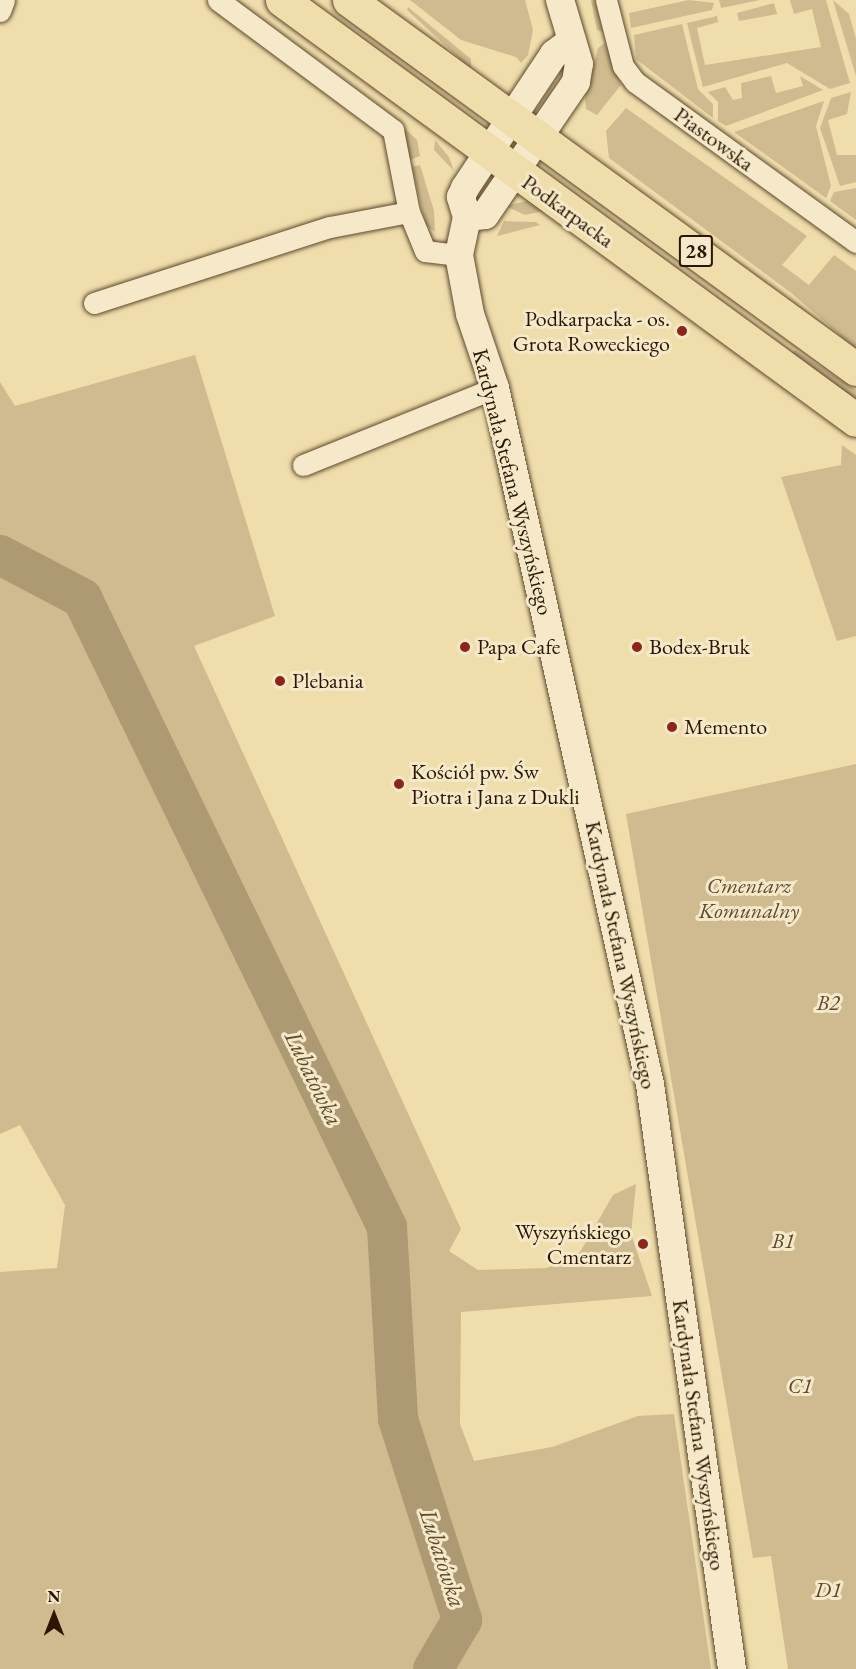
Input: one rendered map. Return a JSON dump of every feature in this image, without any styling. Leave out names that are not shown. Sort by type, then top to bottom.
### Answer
[{"type":"main road","name":"Podkarpacka","points":[[282,0],[501,163],[856,420]]},
{"type":"main road","name":"Podkarpacka","points":[[349,0],[856,369]]},
{"type":"street","points":[[0,11],[4,0]]},
{"type":"street","points":[[218,0],[393,130],[409,212],[425,251],[459,255]]},
{"type":"street","points":[[501,163],[540,137],[576,82],[579,64],[560,0]]},
{"type":"street","name":"Piastowska","points":[[608,5],[623,66],[635,82],[856,242]]},
{"type":"street","points":[[501,163],[514,118],[554,54],[571,40]]},
{"type":"street","name":"Kardynała Stefana Wyszyńskiego","points":[[501,163],[461,197],[467,217],[459,255],[470,314],[495,388],[650,1084],[732,1669]]},
{"type":"street","points":[[94,303],[330,227],[409,212]]},
{"type":"street","points":[[303,465],[495,388]]},
{"type":"green space","points":[[410,0],[525,0],[533,30],[528,55],[521,63],[516,57],[461,40]]},
{"type":"green space","points":[[591,0],[595,0],[603,32],[597,30]]},
{"type":"green space","points":[[689,0],[714,3],[712,10],[631,28],[629,13]]},
{"type":"green space","points":[[719,0],[760,0],[721,8]]},
{"type":"green space","points":[[790,0],[826,0],[850,83],[830,89],[787,63],[703,87],[687,23],[717,16],[718,22],[697,28],[705,65],[821,47],[812,9],[794,14]]},
{"type":"green space","points":[[833,0],[849,14],[856,39],[856,76]]},
{"type":"green space","points":[[774,3],[777,14],[739,21],[737,13]]},
{"type":"green space","points":[[408,7],[471,59],[471,69],[407,10]]},
{"type":"green space","points":[[682,24],[698,89],[713,104],[713,118],[636,59],[634,35]]},
{"type":"green space","points":[[605,43],[621,85],[597,115],[586,109],[585,99],[598,48]]},
{"type":"green space","points":[[771,76],[776,93],[803,86],[800,76],[823,90],[726,126],[718,121],[718,102],[708,92],[725,87],[733,100],[742,98],[741,83]]},
{"type":"green space","points":[[851,92],[847,114],[828,120],[837,155],[856,155],[856,182],[840,186],[820,128],[831,98]]},
{"type":"green space","points":[[824,101],[816,126],[831,186],[826,198],[734,132]]},
{"type":"green space","points":[[626,108],[807,236],[782,265],[809,285],[834,255],[856,271],[856,349],[790,292],[609,158],[606,131]]},
{"type":"green space","points":[[398,122],[417,140],[420,156],[410,160]]},
{"type":"green space","points":[[435,140],[449,157],[454,171],[434,150]]},
{"type":"green space","points":[[420,165],[434,211],[435,232],[426,225],[412,167]]},
{"type":"green space","points":[[856,188],[856,220],[830,201],[834,192]]},
{"type":"green space","points":[[527,201],[547,210],[525,215],[505,206]]},
{"type":"green space","points":[[504,221],[536,222],[540,225],[497,236]]},
{"type":"green space","points":[[795,350],[856,390],[856,402],[791,355]]},
{"type":"green space","points":[[195,355],[275,616],[194,646],[461,1229],[449,1251],[478,1270],[547,1268],[580,1252],[613,1195],[636,1184],[631,1234],[652,1296],[461,1312],[460,1424],[474,1461],[552,1447],[638,1416],[674,1414],[711,1669],[0,1669],[0,1272],[57,1268],[65,1205],[20,1125],[0,1134],[0,382],[15,406]]},
{"type":"green space","points":[[842,445],[856,455],[856,636],[837,641],[781,477],[841,465]]},
{"type":"green space","name":"Cmentarz Komunalny","points":[[856,764],[856,1669],[788,1669],[771,1556],[753,1558],[626,814]]},
{"type":"waterway","name":"Lubatówka","points":[[0,555],[82,598],[387,1227],[398,1419],[462,1620],[433,1669]]},
{"type":"place","name":"Podkarpacka - os. Grota Roweckiego","points":[[682,331]]},
{"type":"place","name":"Papa Cafe","points":[[465,647]]},
{"type":"place","name":"Bodex-Bruk","points":[[637,647]]},
{"type":"place","name":"Plebania","points":[[280,681]]},
{"type":"place","name":"Memento","points":[[672,727]]},
{"type":"place","name":"Kościół pw. Św Piotra i Jana z Dukli","points":[[399,784]]},
{"type":"place","name":"Wyszyńskiego Cmentarz","points":[[643,1244]]},
{"type":"park label","name":"B2","points":[[828,1003]]},
{"type":"park label","name":"B1","points":[[783,1241]]},
{"type":"park label","name":"C1","points":[[800,1386]]},
{"type":"park label","name":"D1","points":[[828,1590]]}]
